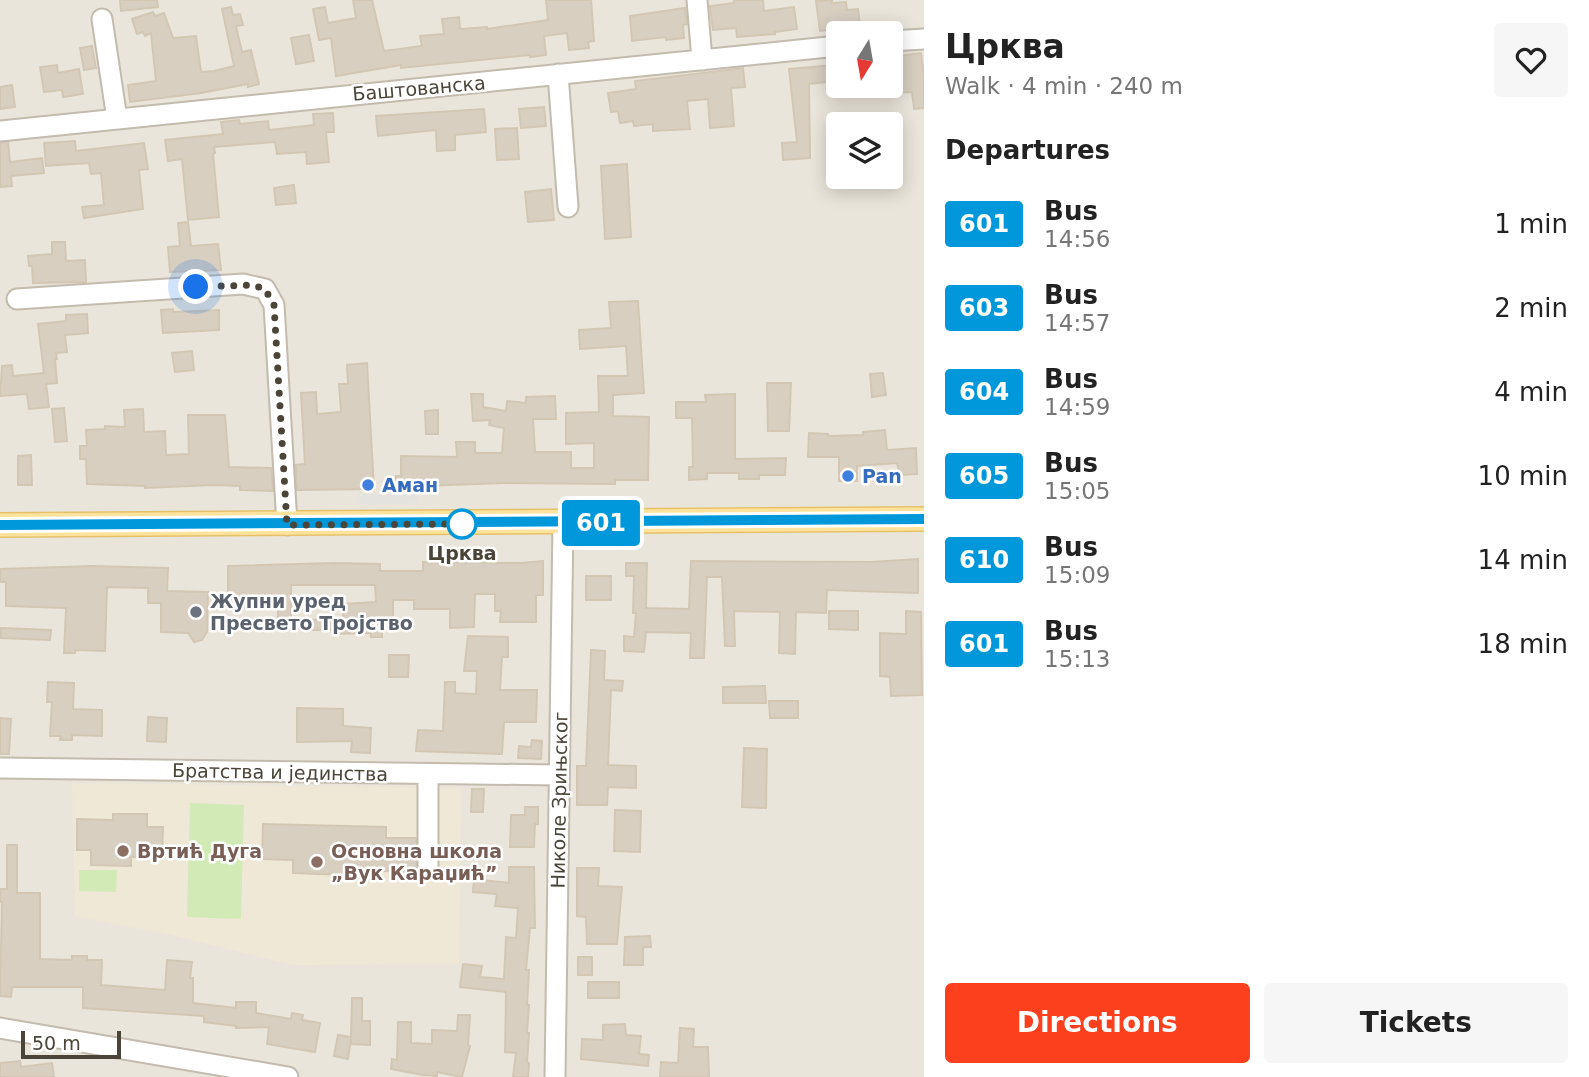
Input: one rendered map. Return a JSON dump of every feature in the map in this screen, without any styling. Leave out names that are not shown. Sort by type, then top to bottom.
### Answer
[{"type":"main road","points":[[0,525],[924,519]]},
{"type":"street","points":[[697,0],[702,60]]},
{"type":"street","points":[[102,19],[117,119]]},
{"type":"street","points":[[903,40],[924,38]]},
{"type":"street","name":"Баштованска","points":[[0,131],[826,47]]},
{"type":"street","points":[[558,74],[568,206]]},
{"type":"street","points":[[17,299],[243,284],[265,289],[274,305],[287,525]]},
{"type":"street","name":"Николе Зрињског","points":[[555,1077],[563,523]]},
{"type":"street","name":"Братства и јединства","points":[[0,768],[559,775]]},
{"type":"street","points":[[428,774],[428,867]]},
{"type":"street","points":[[0,1028],[288,1077]]},
{"type":"shaded area","points":[[0,0],[924,0],[924,1077],[0,1077]]},
{"type":"shaded area","points":[[418,493],[418,503],[359,505],[358,494]]},
{"type":"shaded area","name":"Основна школа „Вук Караџић”","points":[[72,783],[461,788],[459,964],[293,965],[171,935],[75,916]]},
{"type":"green space","points":[[190,803],[244,805],[241,919],[187,917]]},
{"type":"green space","points":[[79,870],[117,870],[116,892],[79,891]]},
{"type":"building","points":[[120,0],[157,0],[158,7],[121,11]]},
{"type":"building","points":[[353,0],[372,0],[384,51],[422,46],[420,36],[444,34],[442,19],[459,17],[460,29],[487,29],[548,20],[546,0],[591,0],[594,41],[588,42],[589,48],[569,50],[567,33],[544,36],[546,55],[401,68],[401,65],[336,76],[331,38],[319,40],[313,9],[325,7],[328,23],[356,18]]},
{"type":"building","points":[[734,0],[763,0],[764,11],[794,7],[797,29],[737,37],[736,28],[713,30],[710,6],[734,3]]},
{"type":"building","points":[[816,1],[846,2],[847,10],[858,9],[859,21],[826,21],[826,30],[820,31]]},
{"type":"building","points":[[231,7],[233,15],[240,14],[243,25],[236,26],[242,52],[251,50],[259,84],[130,102],[128,85],[156,81],[151,33],[145,36],[143,32],[137,34],[132,19],[153,12],[155,16],[164,13],[173,38],[196,36],[201,72],[214,71],[234,66],[222,9]]},
{"type":"building","points":[[685,8],[687,24],[683,25],[684,38],[632,41],[630,16]]},
{"type":"building","points":[[309,35],[314,61],[296,64],[291,38]]},
{"type":"building","points":[[92,46],[96,68],[84,70],[80,48]]},
{"type":"building","points":[[921,53],[924,108],[914,109],[912,92],[903,92],[903,55]]},
{"type":"building","points":[[57,65],[58,73],[79,69],[83,94],[63,97],[62,90],[44,92],[40,67]]},
{"type":"building","points":[[826,66],[826,82],[809,84],[810,158],[783,160],[782,143],[797,142],[789,69]]},
{"type":"building","points":[[743,68],[745,87],[731,88],[734,126],[710,128],[708,99],[687,101],[690,129],[653,131],[653,124],[634,126],[633,121],[620,123],[618,111],[611,112],[608,93],[636,89],[635,81]]},
{"type":"building","points":[[12,85],[15,107],[0,109],[0,87]]},
{"type":"building","points":[[544,107],[546,126],[521,128],[519,109]]},
{"type":"building","points":[[484,109],[486,132],[455,135],[455,150],[437,151],[436,130],[378,136],[376,116]]},
{"type":"building","points":[[333,113],[334,132],[326,132],[329,162],[307,164],[306,152],[277,154],[275,142],[214,147],[219,217],[188,220],[182,159],[168,161],[165,140],[223,134],[221,122],[239,120],[240,124],[268,121],[269,130],[314,125],[313,114]]},
{"type":"building","points":[[517,128],[519,159],[497,160],[495,129]]},
{"type":"building","points":[[75,141],[76,151],[144,143],[148,169],[139,170],[143,209],[84,218],[82,207],[104,205],[101,173],[91,174],[89,163],[46,166],[44,143]]},
{"type":"building","points":[[8,142],[10,162],[42,158],[44,173],[11,176],[12,186],[0,187],[0,143]]},
{"type":"building","points":[[627,164],[631,237],[605,239],[601,166]]},
{"type":"building","points":[[294,185],[296,203],[276,205],[274,188]]},
{"type":"building","points":[[551,189],[554,220],[528,222],[525,192]]},
{"type":"building","points":[[188,222],[191,246],[218,244],[221,270],[170,272],[168,247],[180,246],[178,223]]},
{"type":"building","points":[[52,242],[65,242],[66,261],[85,260],[86,282],[33,283],[32,266],[29,266],[28,256],[52,254]]},
{"type":"building","points":[[638,301],[644,393],[613,395],[613,416],[649,417],[648,480],[615,480],[615,484],[504,483],[396,487],[396,476],[401,476],[401,456],[457,457],[456,442],[475,442],[475,453],[502,453],[504,428],[489,425],[490,420],[473,421],[471,394],[483,394],[483,407],[506,411],[507,401],[526,403],[526,397],[555,396],[556,419],[533,419],[535,452],[571,452],[571,468],[594,468],[594,443],[566,444],[566,413],[599,412],[598,376],[628,376],[626,346],[580,349],[579,330],[611,328],[609,302]]},
{"type":"building","points":[[173,309],[173,312],[219,310],[219,330],[163,333],[161,310]]},
{"type":"building","points":[[87,314],[88,333],[65,335],[67,352],[56,353],[57,383],[46,384],[49,407],[29,409],[27,394],[0,396],[2,366],[12,365],[13,376],[44,373],[38,324],[66,321],[66,315]]},
{"type":"building","points":[[192,351],[194,370],[175,372],[172,353]]},
{"type":"building","points":[[367,363],[374,489],[297,490],[296,465],[305,464],[301,393],[316,392],[317,414],[341,412],[339,384],[348,384],[347,365]]},
{"type":"building","points":[[883,373],[886,395],[872,397],[870,374]]},
{"type":"building","points":[[767,383],[791,383],[789,431],[768,431]]},
{"type":"building","points":[[735,394],[735,459],[786,458],[785,475],[759,475],[759,479],[739,479],[739,473],[707,473],[707,479],[689,480],[689,467],[693,467],[692,418],[676,418],[676,402],[706,402],[705,395]]},
{"type":"building","points":[[64,408],[67,441],[55,442],[52,409]]},
{"type":"building","points":[[143,409],[144,432],[165,431],[166,455],[189,454],[188,415],[225,415],[229,467],[271,468],[273,491],[240,490],[240,486],[145,488],[87,484],[86,459],[80,459],[80,446],[87,446],[86,430],[105,429],[105,426],[125,427],[124,410]]},
{"type":"building","points":[[438,410],[438,434],[426,434],[425,411]]},
{"type":"building","points":[[885,430],[887,450],[916,448],[917,474],[900,475],[897,463],[857,466],[857,481],[839,481],[839,457],[808,457],[809,433],[828,436],[863,435],[863,432]]},
{"type":"building","points":[[31,455],[32,485],[18,485],[18,456]]},
{"type":"building","points":[[918,559],[918,593],[827,590],[826,613],[796,612],[795,654],[779,653],[780,612],[734,611],[735,646],[725,646],[722,577],[707,577],[704,658],[690,658],[691,633],[646,632],[644,652],[624,651],[624,636],[634,637],[636,613],[633,613],[634,576],[626,576],[626,563],[647,563],[646,608],[689,609],[691,561],[870,562]]},
{"type":"building","points":[[543,561],[543,595],[536,595],[536,622],[500,622],[501,611],[495,611],[495,594],[475,594],[474,627],[450,628],[450,609],[414,609],[414,600],[393,600],[393,621],[382,621],[382,637],[371,637],[371,633],[332,634],[332,630],[312,630],[311,620],[343,618],[343,604],[376,602],[375,585],[291,585],[291,622],[278,622],[278,598],[228,599],[228,566],[380,564],[380,571],[423,571],[423,562]]},
{"type":"building","points":[[92,566],[168,568],[167,591],[208,592],[207,632],[202,640],[194,642],[188,633],[161,632],[161,603],[148,603],[148,588],[107,587],[105,651],[75,650],[75,653],[64,653],[66,608],[6,606],[6,582],[0,582],[0,569]]},
{"type":"building","points":[[586,576],[611,576],[611,600],[586,600]]},
{"type":"building","points":[[829,611],[858,611],[858,630],[829,629]]},
{"type":"building","points":[[906,611],[921,612],[922,695],[891,696],[890,677],[880,676],[880,633],[906,634]]},
{"type":"building","points":[[1,628],[51,630],[50,640],[1,638]]},
{"type":"building","points":[[468,636],[508,637],[508,657],[502,657],[500,690],[537,690],[536,722],[504,722],[502,754],[416,751],[418,730],[443,731],[445,682],[455,682],[455,693],[476,694],[477,671],[464,671]]},
{"type":"building","points":[[591,650],[605,651],[604,680],[623,681],[622,691],[611,690],[608,765],[636,766],[636,788],[608,787],[607,805],[577,805],[577,766],[586,766]]},
{"type":"building","points":[[389,655],[409,655],[408,677],[389,677]]},
{"type":"building","points":[[48,682],[74,683],[73,709],[102,710],[102,736],[72,735],[72,740],[60,740],[61,736],[50,736],[52,702],[47,702]]},
{"type":"building","points":[[765,686],[766,703],[723,703],[723,687]]},
{"type":"building","points":[[769,701],[798,701],[798,718],[770,718]]},
{"type":"building","points":[[297,708],[343,709],[343,726],[371,728],[370,753],[351,752],[352,741],[297,742]]},
{"type":"building","points":[[148,717],[167,718],[166,742],[147,741]]},
{"type":"building","points":[[0,718],[11,719],[9,754],[0,754]]},
{"type":"building","points":[[532,740],[542,741],[541,759],[518,758],[519,746],[531,747]]},
{"type":"building","points":[[744,748],[767,749],[766,808],[742,807]]},
{"type":"building","points":[[472,789],[484,789],[483,812],[471,812]]},
{"type":"building","points":[[525,807],[538,807],[534,847],[510,847],[511,815],[525,815]]},
{"type":"building","points":[[615,810],[641,811],[640,852],[614,851]]},
{"type":"building","points":[[113,814],[147,814],[147,827],[163,827],[162,857],[131,857],[131,866],[91,865],[91,850],[77,850],[77,819],[113,820]]},
{"type":"building","points":[[263,824],[386,827],[386,838],[416,838],[417,872],[344,870],[344,875],[293,873],[293,860],[262,859]]},
{"type":"building","points":[[7,845],[17,845],[17,893],[40,893],[40,959],[72,960],[72,956],[87,956],[87,960],[102,960],[101,985],[165,990],[167,960],[192,962],[190,978],[193,978],[193,1003],[236,1008],[236,1002],[256,1002],[256,1013],[291,1019],[292,1013],[303,1015],[302,1020],[320,1023],[315,1052],[267,1044],[269,1027],[236,1028],[204,1022],[204,1016],[83,1008],[83,987],[12,987],[11,997],[0,996],[0,889],[7,889]]},
{"type":"building","points":[[509,867],[534,867],[535,928],[530,928],[526,970],[529,970],[528,1077],[513,1077],[516,1053],[505,1052],[506,992],[460,987],[463,964],[482,966],[480,977],[504,979],[506,937],[516,938],[518,908],[495,906],[497,894],[473,892],[474,879],[509,883]]},
{"type":"building","points":[[577,868],[599,868],[598,886],[622,887],[617,944],[587,944],[586,917],[577,916]]},
{"type":"building","points":[[650,936],[651,947],[643,947],[643,965],[624,965],[625,937]]},
{"type":"building","points":[[578,957],[592,957],[592,975],[578,975]]},
{"type":"building","points":[[588,982],[619,982],[619,998],[588,998]]},
{"type":"building","points":[[352,998],[362,998],[362,1021],[370,1021],[370,1045],[351,1044],[351,1039],[348,1059],[334,1056],[338,1035],[351,1037]]},
{"type":"building","points":[[458,1015],[470,1015],[470,1046],[462,1077],[437,1072],[437,1076],[423,1075],[391,1069],[392,1059],[397,1060],[398,1022],[411,1022],[411,1043],[432,1044],[432,1030],[457,1031]]},
{"type":"building","points":[[625,1024],[626,1035],[641,1036],[639,1054],[649,1055],[648,1066],[581,1059],[582,1039],[603,1040],[603,1025]]},
{"type":"building","points":[[680,1028],[694,1029],[693,1047],[708,1047],[709,1077],[660,1077],[661,1062],[678,1063]]},
{"type":"building","points":[[20,1061],[21,1067],[52,1063],[54,1077],[0,1077],[0,1063]]},
{"type":"bus line","name":"601","points":[[0,525],[924,519]]},
{"type":"place","name":"Pan","points":[[848,476]]},
{"type":"place","name":"Аман","points":[[368,485]]},
{"type":"place","name":"Црква","points":[[462,524]]},
{"type":"place","name":"Жупни уред Пресвето Тројство","points":[[196,612]]},
{"type":"place","name":"Вртић Дуга","points":[[123,851]]},
{"type":"place","name":"Основна школа „Вук Караџић”","points":[[317,862]]},
{"type":"route","points":[[196,287],[252,285],[265,289],[274,305],[287,525],[462,524]]}]
